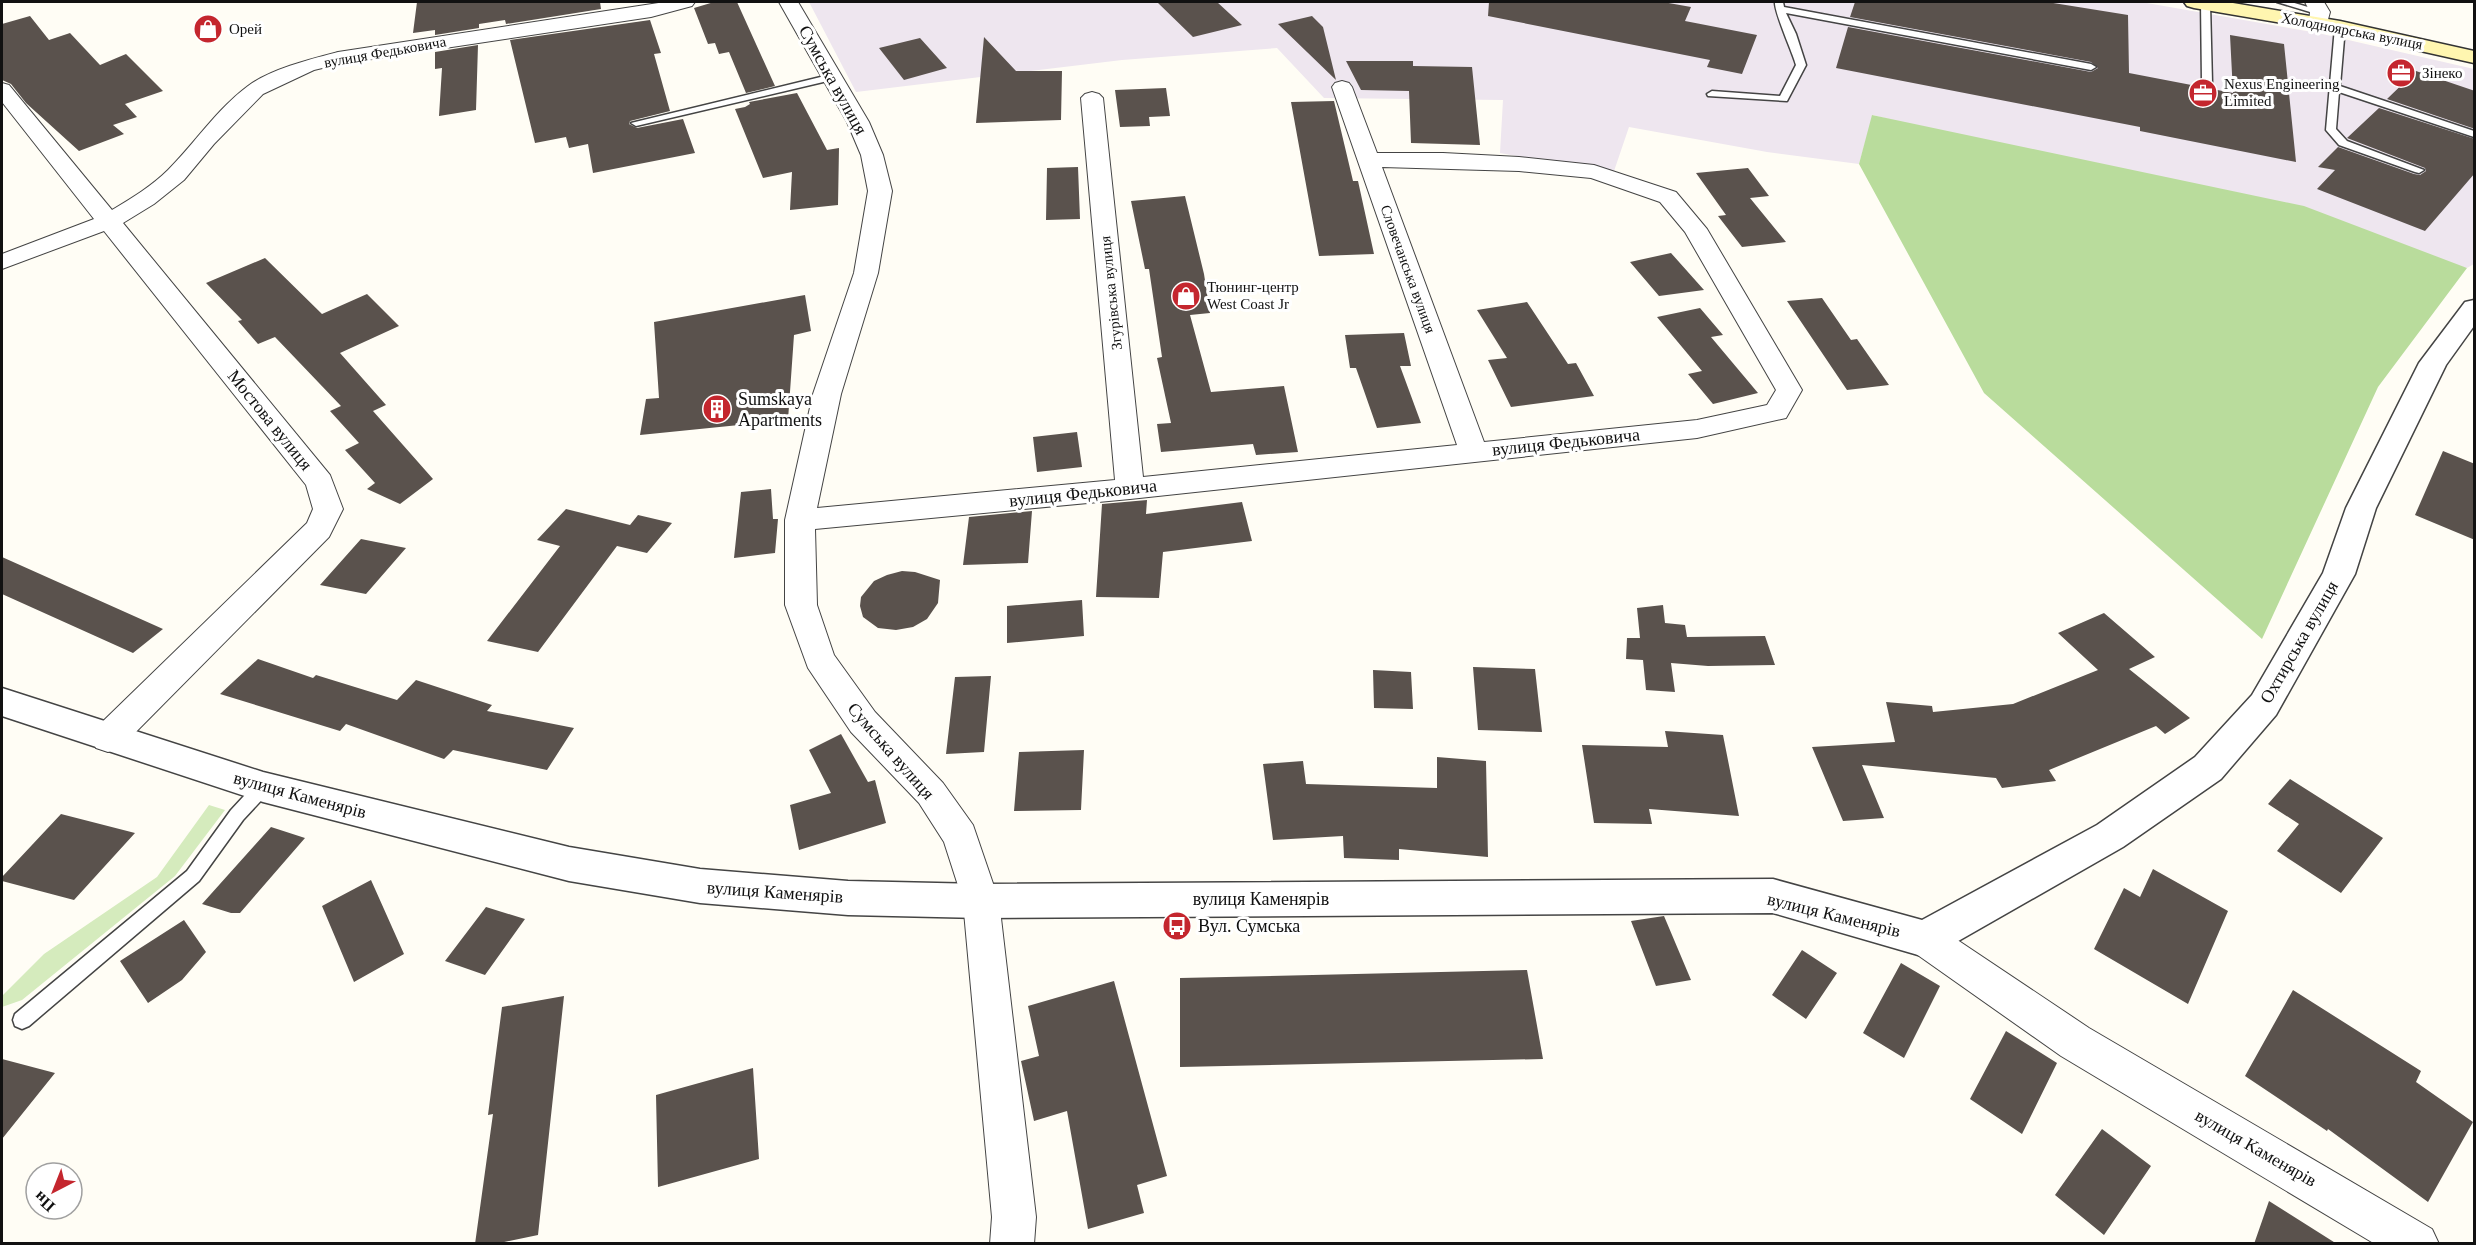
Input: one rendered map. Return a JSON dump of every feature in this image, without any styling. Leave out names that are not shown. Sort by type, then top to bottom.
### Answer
[{"type":"main road","name":"Холодноярська вулиця","points":[[2200,2],[2318,12],[2340,27],[2475,57]]},
{"type":"street","name":"вулиця Федьковича","points":[[2,262],[110,221],[146,198],[176,175],[206,139],[256,90],[307,66],[338,58],[651,11],[685,2]]},
{"type":"street","name":"Сумська вулиця","points":[[788,2],[858,122],[872,154],[880,191],[867,273],[827,394],[800,520],[801,605],[819,659],[863,722],[931,794],[960,836],[981,901],[1014,1217],[1011,1244]]},
{"type":"street","name":"Словечанська вулиця","points":[[1342,87],[1473,451]]},
{"type":"street","name":"Мостова вулиця","points":[[2,89],[320,482],[328,509],[319,529],[108,738]]},
{"type":"street","name":"Згурівська вулиця","points":[[1092,98],[1130,489]]},
{"type":"street","name":"вулиця Федьковича","points":[[800,520],[1130,489],[1696,429],[1776,412],[1789,390],[1695,229],[1668,197],[1594,172],[1487,162],[1369,160]]},
{"type":"street","name":"Охтирська вулиця","points":[[1925,939],[2110,836],[2208,768],[2264,705],[2339,574],[2361,508],[2433,363],[2475,309]]},
{"type":"street","name":"вулиця Каменярів","points":[[2,702],[263,787],[569,864],[700,886],[848,898],[981,901],[1773,896],[1925,939],[2075,1042],[2417,1244]]},
{"type":"lane","points":[[2200,2],[2207,83]]},
{"type":"lane","points":[[2282,2],[2318,12]]},
{"type":"lane","points":[[1779,5],[2091,67]]},
{"type":"lane","points":[[1712,94],[1783,99],[1801,66],[1779,5]]},
{"type":"lane","points":[[2340,27],[2331,130],[2343,142],[2418,170]]},
{"type":"lane","points":[[636,123],[833,77]]},
{"type":"lane","points":[[2334,87],[2475,134]]},
{"type":"lane","points":[[22,1020],[193,876],[237,815],[263,787]]},
{"type":"shaded area","points":[[809,2],[2141,2],[2318,33],[2474,69],[2474,264],[2467,268],[1873,115],[1859,164],[1767,152],[1629,127],[1613,174],[1500,153],[1503,100],[1324,98],[1277,48],[1122,60],[856,92]]},
{"type":"green space","points":[[1872,115],[2304,206],[2467,268],[2378,387],[2262,639],[1984,393],[1859,164]]},
{"type":"green space","points":[[209,805],[225,810],[175,876],[22,1000],[2,1007],[2,996],[44,954],[157,877]]},
{"type":"building","points":[[417,2],[600,2],[601,9],[506,24],[505,20],[479,24],[479,28],[435,35],[435,30],[413,33]]},
{"type":"building","points":[[714,2],[737,2],[775,86],[746,93],[729,52],[719,54],[715,43],[708,44],[694,8]]},
{"type":"building","points":[[1157,2],[1217,2],[1242,25],[1193,37]]},
{"type":"building","points":[[1489,2],[1663,2],[1691,7],[1685,21],[1757,35],[1742,74],[1707,67],[1710,60],[1488,16]]},
{"type":"building","points":[[1855,2],[2047,2],[2128,15],[2129,73],[2233,93],[2230,35],[2284,44],[2296,162],[2140,131],[2140,127],[1836,68],[1848,27],[2091,72],[2098,68],[2091,62],[1850,17]]},
{"type":"building","points":[[30,16],[49,40],[70,33],[100,65],[126,54],[163,91],[125,104],[137,117],[113,125],[124,134],[79,151],[26,103],[11,84],[2,80],[2,24]]},
{"type":"building","points":[[1312,16],[1323,27],[1336,80],[1278,24]]},
{"type":"building","points":[[650,20],[661,53],[654,54],[670,111],[630,121],[629,124],[637,128],[683,119],[695,153],[593,173],[588,144],[569,148],[566,137],[535,143],[510,40]]},
{"type":"building","points":[[984,37],[1016,71],[1062,71],[1061,120],[976,123]]},
{"type":"building","points":[[920,38],[947,68],[904,80],[879,48]]},
{"type":"building","points":[[478,45],[476,110],[439,116],[442,68],[435,69],[435,52]]},
{"type":"building","points":[[1346,61],[1413,61],[1413,66],[1472,67],[1480,145],[1411,143],[1409,91],[1361,90]]},
{"type":"building","points":[[2416,71],[2475,91],[2475,129],[2387,99]]},
{"type":"building","points":[[1166,88],[1170,116],[1149,117],[1150,126],[1120,127],[1115,90]]},
{"type":"building","points":[[797,93],[827,150],[839,148],[838,205],[790,210],[792,172],[763,178],[735,109],[745,107],[750,104],[749,102]]},
{"type":"building","points":[[1334,101],[1353,181],[1358,181],[1374,254],[1319,256],[1291,102]]},
{"type":"building","points":[[2379,108],[2475,139],[2475,173],[2425,231],[2317,189],[2335,170],[2318,167],[2338,147],[2414,174],[2420,175],[2426,171],[2425,168],[2347,138]]},
{"type":"building","points":[[1078,167],[1080,219],[1046,220],[1047,168]]},
{"type":"building","points":[[1748,168],[1769,196],[1750,198],[1786,242],[1742,247],[1718,216],[1726,215],[1696,173]]},
{"type":"building","points":[[1185,196],[1204,274],[1210,313],[1190,315],[1211,392],[1284,386],[1298,452],[1256,455],[1253,444],[1161,452],[1157,424],[1171,423],[1157,358],[1162,357],[1149,269],[1145,269],[1131,201]]},
{"type":"building","points":[[1671,253],[1704,290],[1659,296],[1630,262]]},
{"type":"building","points":[[265,258],[322,314],[367,294],[399,326],[340,353],[386,405],[373,411],[433,479],[400,504],[367,489],[375,483],[345,450],[359,443],[330,411],[341,406],[275,337],[258,344],[238,321],[242,320],[206,283]]},
{"type":"building","points":[[805,295],[811,331],[794,335],[788,420],[640,435],[646,399],[659,398],[654,322]]},
{"type":"building","points":[[1822,298],[1851,340],[1857,339],[1889,385],[1847,390],[1787,301]]},
{"type":"building","points":[[1527,302],[1568,364],[1576,363],[1594,396],[1511,407],[1488,360],[1507,358],[1477,310]]},
{"type":"building","points":[[1700,308],[1723,335],[1711,337],[1758,393],[1713,404],[1688,374],[1702,371],[1657,317]]},
{"type":"building","points":[[1404,333],[1411,366],[1400,366],[1421,423],[1377,428],[1356,368],[1350,368],[1345,335]]},
{"type":"building","points":[[1077,432],[1082,467],[1037,472],[1033,437]]},
{"type":"building","points":[[2443,451],[2475,464],[2475,540],[2415,515]]},
{"type":"building","points":[[771,489],[773,519],[778,519],[775,553],[734,558],[741,492]]},
{"type":"building","points":[[1147,500],[1146,514],[1242,502],[1252,541],[1163,552],[1159,598],[1096,597],[1102,504]]},
{"type":"building","points":[[566,509],[630,525],[638,515],[672,523],[647,553],[617,546],[538,652],[487,641],[560,546],[537,540]]},
{"type":"building","points":[[1032,511],[1028,563],[963,565],[969,517]]},
{"type":"building","points":[[361,539],[406,548],[366,594],[320,585]]},
{"type":"building","points":[[2,557],[163,629],[133,653],[2,594]]},
{"type":"building","points":[[902,571],[915,572],[940,580],[938,603],[927,619],[913,627],[896,630],[878,628],[863,617],[860,606],[861,597],[874,581]]},
{"type":"building","points":[[1082,600],[1084,636],[1007,643],[1007,606]]},
{"type":"building","points":[[1663,605],[1665,623],[1685,625],[1687,637],[1765,636],[1775,665],[1708,666],[1671,663],[1675,692],[1646,690],[1643,660],[1626,659],[1627,638],[1640,638],[1637,608]]},
{"type":"building","points":[[2104,613],[2155,657],[2129,669],[2190,718],[2165,734],[2156,726],[2049,770],[2056,781],[2002,788],[1996,778],[1862,765],[1884,818],[1843,821],[1812,747],[1895,742],[1886,702],[1932,706],[1933,712],[2013,704],[2098,670],[2058,633]]},
{"type":"building","points":[[258,659],[313,678],[316,675],[397,700],[416,680],[492,705],[487,711],[574,728],[547,770],[453,750],[444,759],[346,724],[340,731],[220,694]]},
{"type":"building","points":[[1473,667],[1535,669],[1542,732],[1478,730]]},
{"type":"building","points":[[1373,670],[1411,672],[1413,709],[1374,708]]},
{"type":"building","points":[[991,676],[984,752],[946,754],[955,677]]},
{"type":"building","points":[[1665,731],[1723,735],[1739,816],[1649,809],[1652,824],[1594,823],[1582,745],[1668,747]]},
{"type":"building","points":[[841,734],[868,782],[875,780],[886,823],[799,850],[790,805],[831,793],[809,750]]},
{"type":"building","points":[[1084,750],[1081,810],[1014,811],[1019,752]]},
{"type":"building","points":[[1437,757],[1486,761],[1488,857],[1399,849],[1399,860],[1344,858],[1343,836],[1273,840],[1263,764],[1303,761],[1306,784],[1437,788]]},
{"type":"building","points":[[2290,779],[2383,838],[2341,893],[2277,851],[2299,824],[2268,804]]},
{"type":"building","points":[[61,814],[135,833],[74,900],[2,881],[2,877]]},
{"type":"building","points":[[271,827],[305,838],[240,913],[231,913],[202,904]]},
{"type":"building","points":[[2153,869],[2228,911],[2188,1004],[2094,949],[2124,888],[2140,897]]},
{"type":"building","points":[[371,880],[404,954],[354,982],[322,906]]},
{"type":"building","points":[[486,907],[525,919],[485,975],[445,961]]},
{"type":"building","points":[[1664,916],[1691,980],[1656,986],[1631,921]]},
{"type":"building","points":[[184,920],[206,952],[182,980],[148,1003],[120,961]]},
{"type":"building","points":[[1802,950],[1837,973],[1806,1019],[1772,995]]},
{"type":"building","points":[[1901,963],[1940,986],[1904,1058],[1863,1033]]},
{"type":"building","points":[[1527,970],[1543,1059],[1180,1067],[1180,978]]},
{"type":"building","points":[[1114,981],[1167,1176],[1137,1185],[1144,1213],[1088,1229],[1067,1111],[1034,1121],[1021,1061],[1039,1056],[1028,1006]]},
{"type":"building","points":[[2293,990],[2421,1071],[2416,1082],[2473,1122],[2428,1202],[2328,1129],[2327,1131],[2245,1076]]},
{"type":"building","points":[[564,996],[538,1235],[495,1244],[475,1244],[493,1114],[488,1115],[502,1007]]},
{"type":"building","points":[[2006,1031],[2057,1063],[2022,1134],[1970,1099]]},
{"type":"building","points":[[2,1059],[55,1073],[2,1139]]},
{"type":"building","points":[[753,1068],[759,1159],[658,1187],[656,1095]]},
{"type":"building","points":[[2102,1129],[2151,1166],[2104,1235],[2055,1195]]},
{"type":"building","points":[[2269,1201],[2337,1244],[2254,1244]]},
{"type":"place","name":"Орей","points":[[208,29]]},
{"type":"place","name":"Зінеко","points":[[2401,73]]},
{"type":"place","name":"Nexus Engineering Limited","points":[[2203,93]]},
{"type":"place","name":"Тюнинг-центр West Coast Jr","points":[[1186,296]]},
{"type":"place","name":"Sumskaya Apartments","points":[[717,409]]},
{"type":"place","name":"Вул. Сумська","points":[[1177,926]]}]
